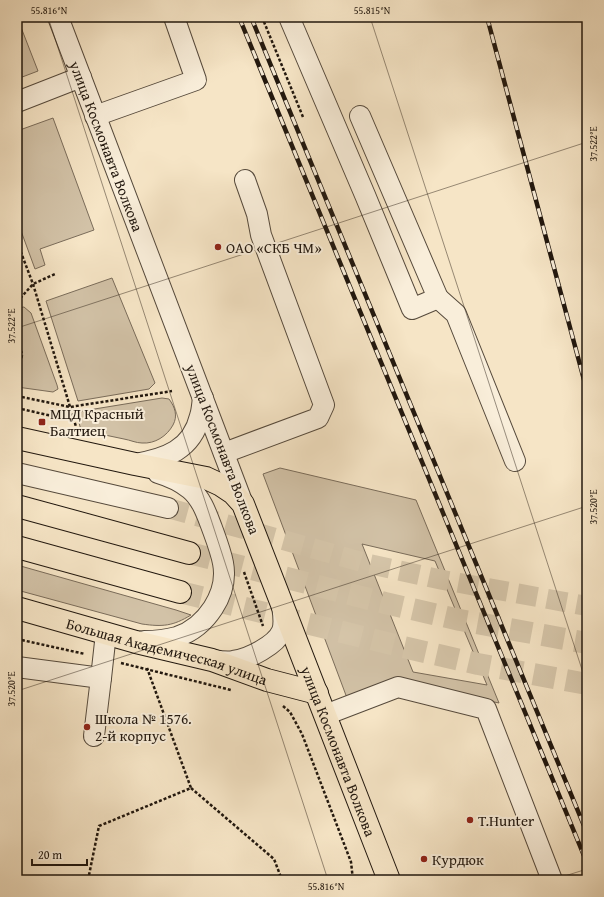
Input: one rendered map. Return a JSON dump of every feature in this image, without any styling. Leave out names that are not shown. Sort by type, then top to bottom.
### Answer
[{"type":"main road","points":[[17,438],[206,478],[233,493],[243,504]]},
{"type":"main road","name":"улица Космонавта Волкова","points":[[243,504],[389,880]]},
{"type":"main road","points":[[17,506],[189,553]]},
{"type":"main road","points":[[17,547],[180,592]]},
{"type":"main road","name":"Большая Академическая улица","points":[[17,608],[136,642],[212,660],[267,680],[317,693]]},
{"type":"street","name":"улица Космонавта Волкова","points":[[58,17],[243,504]]},
{"type":"street","points":[[95,116],[196,80],[174,17]]},
{"type":"street","points":[[289,17],[366,195],[412,309],[438,298]]},
{"type":"street","points":[[17,102],[81,77]]},
{"type":"street","points":[[360,116],[438,298],[456,314],[515,461]]},
{"type":"street","points":[[224,453],[318,418],[324,405],[261,235],[257,214],[245,180]]},
{"type":"street","points":[[135,464],[157,460],[173,453],[183,446],[193,434],[200,416],[203,397]]},
{"type":"street","points":[[135,464],[166,476],[190,489],[200,501],[204,509],[215,536],[223,564],[222,585],[216,604],[206,617],[193,628],[179,636],[163,641],[136,642]]},
{"type":"street","points":[[17,473],[168,508]]},
{"type":"street","points":[[212,660],[234,661],[256,653],[277,640],[283,629],[284,617],[281,599]]},
{"type":"street","points":[[94,736],[106,633]]},
{"type":"street","points":[[17,668],[101,678]]},
{"type":"street","points":[[325,715],[398,687],[486,709],[552,880]]},
{"type":"path","points":[[262,17],[303,117]]},
{"type":"path","points":[[17,242],[33,284],[77,433]]},
{"type":"path","points":[[17,302],[33,284],[55,274]]},
{"type":"path","points":[[17,347],[21,351],[22,356],[17,363]]},
{"type":"path","points":[[17,396],[70,407],[172,391]]},
{"type":"path","points":[[17,408],[74,420]]},
{"type":"path","points":[[17,639],[147,668],[231,690]]},
{"type":"path","points":[[147,668],[191,788],[274,859],[282,880]]},
{"type":"path","points":[[282,705],[290,712],[302,734],[351,862],[353,880]]},
{"type":"path","points":[[88,880],[99,826],[191,788]]},
{"type":"shaded area","points":[[17,17],[38,71],[17,79]]},
{"type":"shaded area","points":[[53,118],[94,230],[40,249],[45,265],[35,269],[17,220],[17,131]]},
{"type":"shaded area","points":[[112,278],[155,383],[149,389],[78,401],[46,301]]},
{"type":"shaded area","points":[[24,307],[31,313],[57,385],[58,389],[53,392],[17,387],[17,308]]},
{"type":"shaded area","points":[[162,398],[169,399],[173,405],[176,415],[175,422],[164,436],[156,441],[147,443],[138,443],[126,439],[81,430],[76,412]]},
{"type":"shaded area","points":[[280,468],[416,500],[499,703],[395,680],[347,698],[263,474]],"holes":[[[362,544],[435,561],[487,685],[413,672]]]},
{"type":"shaded area","points":[[17,565],[191,615],[168,625],[142,624],[17,590]]},
{"type":"tunnel","points":[[168,508],[369,564],[443,580],[587,606]]},
{"type":"tunnel","points":[[189,553],[385,603],[460,620],[587,643]]},
{"type":"tunnel","points":[[180,592],[478,664],[587,684]]},
{"type":"railway","points":[[239,17],[587,863]]},
{"type":"railway","points":[[251,17],[587,833]]},
{"type":"railway","points":[[487,17],[587,391]]},
{"type":"place","name":"ОАО «СКБ ЧМ»","points":[[218,247]]},
{"type":"place","name":"МЦД Красный Балтиец","points":[[42,422]]},
{"type":"place","name":"Школа № 1576. 2-й корпус","points":[[87,727]]},
{"type":"place","name":"T.Hunter","points":[[470,820]]},
{"type":"place","name":"Курдюк","points":[[424,859]]}]
